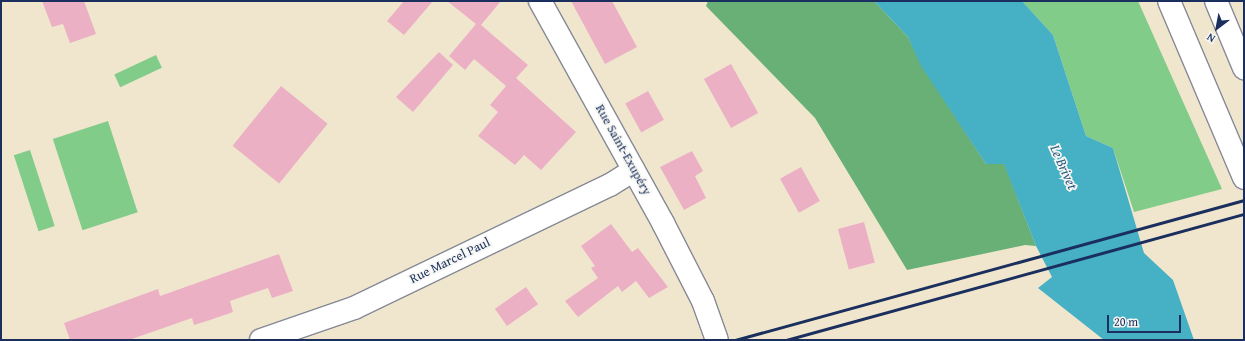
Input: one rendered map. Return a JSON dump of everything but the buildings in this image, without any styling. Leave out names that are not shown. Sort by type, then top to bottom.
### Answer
[{"type":"main road","name":"Rue Saint-Exupéry","points":[[540,1],[634,170],[703,301],[716,340]]},
{"type":"main road","points":[[1169,1],[1240,170]]},
{"type":"main road","points":[[1216,1],[1244,68]]},
{"type":"main road","name":"Rue Marcel Paul","points":[[261,340],[354,308],[610,185],[634,170]]},
{"type":"green space","points":[[708,1],[874,1],[908,37],[922,66],[986,164],[1004,163],[1036,246],[1025,245],[907,270],[815,118],[706,6]]},
{"type":"green space","points":[[1022,1],[1138,1],[1222,189],[1134,212],[1113,148],[1086,136],[1053,35]]},
{"type":"green space","points":[[156,55],[162,68],[120,87],[114,74]]},
{"type":"green space","points":[[108,121],[138,212],[83,230],[53,139]]},
{"type":"green space","points":[[30,150],[55,226],[39,231],[14,155]]},
{"type":"water","name":"Le Brivet","points":[[874,1],[1022,1],[1053,35],[1086,136],[1113,148],[1144,253],[1173,280],[1194,340],[1104,340],[1038,288],[1052,277],[1036,246],[1004,164],[986,164],[921,66],[908,37]]},
{"type":"railway","points":[[735,340],[1244,200]]},
{"type":"railway","points":[[786,340],[1244,214]]}]
